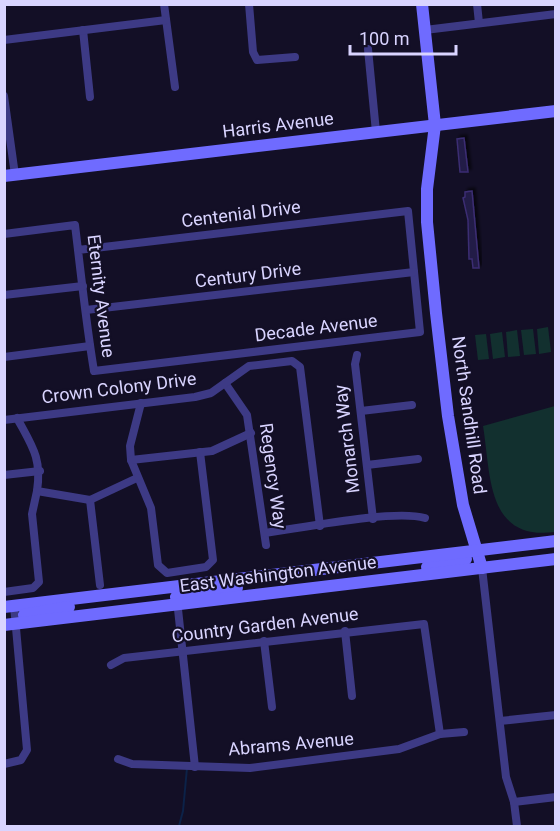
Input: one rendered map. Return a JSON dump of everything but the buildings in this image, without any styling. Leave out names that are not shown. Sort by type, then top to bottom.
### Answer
[{"type":"street","points":[[165,4],[175,87]]},
{"type":"street","points":[[249,4],[253,52],[257,60],[295,57]]},
{"type":"street","name":"North Sandhill Road","points":[[422,4],[435,125],[428,189],[428,229],[448,416],[464,505],[479,559],[506,777],[514,802],[517,826]]},
{"type":"street","points":[[477,4],[479,23]]},
{"type":"street","points":[[425,30],[555,14]]},
{"type":"street","points":[[4,40],[166,20]]},
{"type":"street","points":[[82,30],[90,97]]},
{"type":"street","points":[[368,49],[376,132]]},
{"type":"street","points":[[4,96],[10,176]]},
{"type":"street","name":"Harris Avenue","points":[[10,176],[555,111]]},
{"type":"street","name":"Centenial Drive","points":[[78,250],[408,211]]},
{"type":"street","name":"Decade Avenue","points":[[94,371],[420,332],[408,211]]},
{"type":"street","name":"Eternity Avenue","points":[[4,234],[75,225],[94,371]]},
{"type":"street","name":"Century Drive","points":[[86,310],[414,272]]},
{"type":"street","points":[[4,295],[82,286]]},
{"type":"street","points":[[4,357],[90,346]]},
{"type":"street","name":"Monarch Way","points":[[357,355],[355,364],[373,519]]},
{"type":"street","name":"Crown Colony Drive","points":[[4,420],[195,397],[211,393],[249,366],[292,361],[300,367],[320,526]]},
{"type":"street","name":"Regency Way","points":[[225,383],[247,415],[266,545]]},
{"type":"street","points":[[141,403],[130,446],[131,460],[151,508],[158,565],[167,573],[206,567],[213,560],[200,452]]},
{"type":"street","points":[[360,411],[412,405]]},
{"type":"street","points":[[4,592],[33,588],[39,582],[32,514],[38,491],[40,471],[38,456],[16,418]]},
{"type":"street","points":[[131,460],[200,452],[232,444],[251,433]]},
{"type":"street","points":[[366,465],[418,459]]},
{"type":"street","points":[[4,475],[40,471]]},
{"type":"street","points":[[38,491],[90,500],[137,478]]},
{"type":"street","points":[[90,500],[100,590]]},
{"type":"street","points":[[265,533],[373,519],[416,515],[425,518]]},
{"type":"street","name":"East Washington Avenue","points":[[11,616],[176,596],[393,578],[411,570],[479,559],[555,541]]},
{"type":"street","name":"East Washington Avenue","points":[[11,616],[79,605],[100,590],[176,596],[329,569],[479,559],[555,559]]},
{"type":"street","points":[[176,596],[195,766]]},
{"type":"street","points":[[4,764],[21,760],[27,750],[11,616]]},
{"type":"street","name":"Country Garden Avenue","points":[[111,665],[124,658],[345,631],[424,624],[440,734]]},
{"type":"street","points":[[345,631],[352,696]]},
{"type":"street","points":[[264,641],[272,707]]},
{"type":"street","points":[[500,721],[555,715]]},
{"type":"street","name":"Abrams Avenue","points":[[118,759],[132,764],[250,768],[399,749],[440,734],[464,732]]},
{"type":"street","points":[[514,802],[555,797]]},
{"type":"green space","points":[[548,327],[551,352],[539,354],[537,329]]},
{"type":"green space","points":[[533,329],[536,354],[524,355],[521,330]]},
{"type":"green space","points":[[517,330],[520,356],[508,357],[506,332]]},
{"type":"green space","points":[[502,332],[505,357],[493,359],[490,334]]},
{"type":"green space","points":[[486,334],[489,359],[478,360],[475,335]]},
{"type":"green space","points":[[555,406],[555,532],[532,532],[516,526],[504,515],[496,501],[491,483],[483,426]]},
{"type":"waterway","points":[[179,826],[183,811],[187,768]]}]
